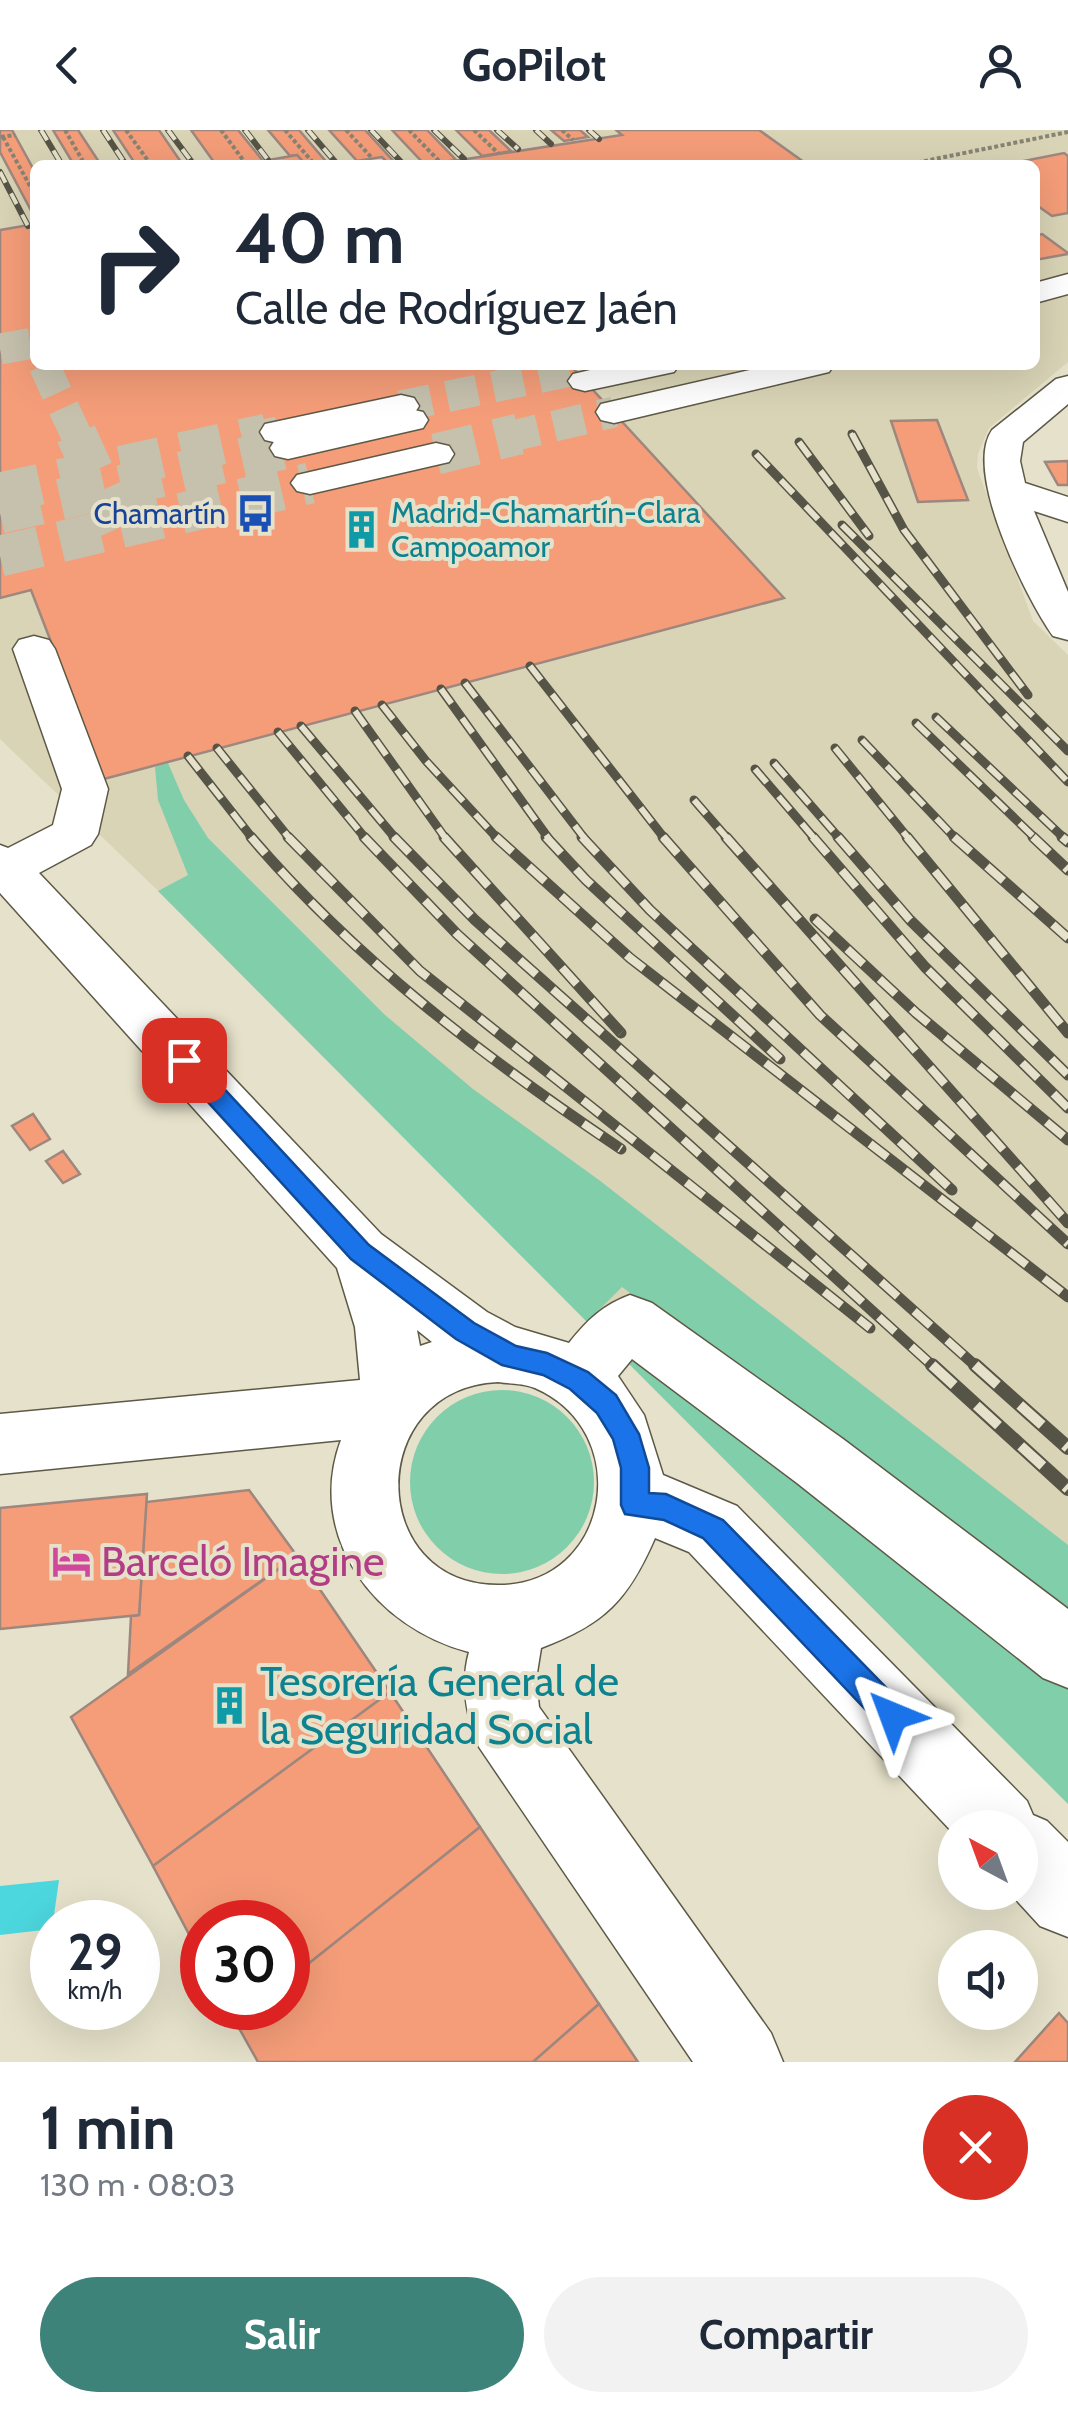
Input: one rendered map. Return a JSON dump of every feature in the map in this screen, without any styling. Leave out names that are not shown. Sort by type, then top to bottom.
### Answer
[{"type":"street","points":[[1040,292],[1068,284]]},
{"type":"street","points":[[1040,315],[1068,308]]},
{"type":"street","points":[[585,381],[638,370]]},
{"type":"street","points":[[734,384],[762,370]]},
{"type":"street","points":[[614,412],[796,370]]},
{"type":"street","points":[[1068,386],[1005,438],[1002,462],[1008,490],[1050,600],[1068,627]]},
{"type":"street","points":[[283,440],[406,413]]},
{"type":"street","points":[[310,483],[436,454]]},
{"type":"street","points":[[1008,490],[1068,510]]},
{"type":"street","points":[[34,649],[85,789],[74,834],[4,866],[360,1252],[465,1331],[511,1357]]},
{"type":"street","points":[[360,1252],[380,1292],[389,1335],[394,1368],[391,1406]]},
{"type":"street","points":[[579,1380],[607,1342],[630,1322],[820,1461],[1068,1653]]},
{"type":"street","points":[[511,1357],[547,1364],[579,1380],[606,1404],[625,1434],[635,1468],[635,1505],[622,1544],[597,1577],[562,1602],[520,1616],[477,1616],[436,1604],[402,1582],[377,1550],[363,1514],[361,1476],[371,1439],[391,1406],[425,1378],[467,1361],[511,1357]]},
{"type":"street","points":[[0,1444],[391,1406]]},
{"type":"street","points":[[635,1505],[666,1507],[713,1529],[983,1810]]},
{"type":"street","points":[[520,1616],[506,1639],[498,1679],[506,1721],[742,2062]]},
{"type":"street","points":[[1038,1867],[1068,1898]]},
{"type":"path","points":[[65,130],[82,160]]},
{"type":"path","points":[[126,130],[147,160]]},
{"type":"path","points":[[221,130],[243,160]]},
{"type":"path","points":[[285,130],[312,160]]},
{"type":"path","points":[[346,130],[372,158]]},
{"type":"path","points":[[409,130],[438,160]]},
{"type":"path","points":[[474,130],[498,153]]},
{"type":"path","points":[[562,130],[573,140]]},
{"type":"path","points":[[930,160],[1068,132]]},
{"type":"path","points":[[15,135],[1,137],[30,186]]},
{"type":"shaded area","points":[[0,130],[1068,130],[1068,362],[989,428],[978,454],[977,468],[1033,621],[1068,655],[1068,1801],[251,980],[0,739]]},
{"type":"green space","points":[[168,763],[184,800],[208,838],[385,1015],[473,1089],[599,1180],[1068,1545],[1068,1620],[782,1402],[622,1287],[587,1322],[158,891],[188,875],[158,800],[155,767]]},
{"type":"green space","points":[[634,1354],[1068,1686],[1068,1804],[626,1361]]},
{"type":"green space","points":[[502,1390],[537,1397],[567,1417],[587,1447],[594,1482],[587,1517],[567,1547],[537,1567],[502,1574],[467,1567],[437,1547],[417,1517],[410,1482],[417,1447],[437,1417],[467,1397]]},
{"type":"water","points":[[59,1880],[56,1900],[30,1900],[30,1932],[0,1935],[0,1886]]},
{"type":"building","points":[[0,130],[12,130],[30,163],[30,209],[0,152]]},
{"type":"building","points":[[53,130],[78,130],[98,160],[71,160]]},
{"type":"building","points":[[113,130],[159,130],[180,160],[133,160]]},
{"type":"building","points":[[191,130],[238,130],[262,160],[212,160]]},
{"type":"building","points":[[268,130],[299,130],[325,160],[302,160],[297,155],[290,156]]},
{"type":"building","points":[[329,130],[365,130],[392,160],[356,160]]},
{"type":"building","points":[[392,130],[427,130],[456,160],[420,160]]},
{"type":"building","points":[[456,130],[489,130],[511,151],[482,156]]},
{"type":"building","points":[[551,130],[580,130],[588,137],[564,141]]},
{"type":"building","points":[[616,130],[759,130],[801,160],[460,160],[622,135]]},
{"type":"building","points":[[1064,153],[1068,156],[1068,213],[1052,216],[1040,208],[1040,160],[1029,160]]},
{"type":"building","points":[[297,155],[302,160],[269,160]]},
{"type":"building","name":"Madrid-Chamartín-Clara Campoamor","points":[[30,225],[30,370],[575,370],[784,598],[104,779],[31,590],[0,598],[0,230]]},
{"type":"building","points":[[1042,234],[1068,254],[1040,259]]},
{"type":"building","points":[[937,420],[968,500],[918,502],[891,421]]},
{"type":"building","points":[[1068,461],[1068,485],[1058,485],[1045,462]]},
{"type":"building","points":[[33,1114],[50,1139],[30,1150],[12,1126]]},
{"type":"building","points":[[63,1151],[80,1174],[63,1183],[46,1161]]},
{"type":"building","points":[[249,1490],[297,1556],[128,1674],[131,1616],[139,1615],[146,1502]]},
{"type":"building","name":"Barceló Imagine","points":[[147,1494],[139,1615],[0,1629],[0,1508]]},
{"type":"building","name":"Tesorería General de la Seguridad Social","points":[[297,1556],[390,1692],[153,1866],[71,1717]]},
{"type":"building","points":[[390,1692],[480,1827],[310,1962],[310,1900],[180,1900],[180,1917],[153,1866]]},
{"type":"building","points":[[480,1827],[599,2004],[533,2062],[258,2062],[240,2030],[310,2030],[310,1962]]},
{"type":"building","points":[[599,2004],[638,2062],[533,2062]]},
{"type":"building","points":[[1059,2013],[1068,2023],[1068,2062],[1015,2062]]},
{"type":"tunnel","points":[[0,349],[30,344]]},
{"type":"tunnel","points":[[46,370],[77,437]]},
{"type":"tunnel","points":[[401,406],[576,370]]},
{"type":"tunnel","points":[[508,437],[614,412]]},
{"type":"tunnel","points":[[255,437],[278,432]]},
{"type":"tunnel","points":[[76,434],[94,472]]},
{"type":"tunnel","points":[[94,472],[267,434]]},
{"type":"tunnel","points":[[436,454],[519,434]]},
{"type":"tunnel","points":[[0,513],[288,448]]},
{"type":"tunnel","points":[[0,493],[94,472]]},
{"type":"tunnel","points":[[94,472],[119,528]]},
{"type":"tunnel","points":[[0,556],[310,483]]},
{"type":"railway","points":[[41,130],[59,160]]},
{"type":"railway","points":[[103,130],[123,160]]},
{"type":"railway","points":[[168,130],[190,160]]},
{"type":"railway","points":[[245,130],[268,160]]},
{"type":"railway","points":[[308,130],[334,160]]},
{"type":"railway","points":[[371,130],[399,160]]},
{"type":"railway","points":[[434,130],[464,159]]},
{"type":"railway","points":[[497,130],[518,149]]},
{"type":"railway","points":[[536,130],[551,144]]},
{"type":"railway","points":[[589,130],[599,139]]},
{"type":"railway","points":[[0,172],[28,226]]},
{"type":"railway","points":[[851,433],[853,437]]},
{"type":"railway","points":[[852,434],[904,530],[1028,695]]},
{"type":"railway","points":[[799,442],[869,536]]},
{"type":"railway","points":[[756,454],[1068,782]]},
{"type":"railway","points":[[842,525],[1068,751]]},
{"type":"railway","points":[[530,666],[665,839]]},
{"type":"railway","points":[[465,683],[585,839]]},
{"type":"railway","points":[[441,689],[549,839]]},
{"type":"railway","points":[[382,705],[426,761],[497,838]]},
{"type":"railway","points":[[355,711],[446,839]]},
{"type":"railway","points":[[936,717],[1065,839]]},
{"type":"railway","points":[[916,723],[1036,839]]},
{"type":"railway","points":[[301,726],[396,839]]},
{"type":"railway","points":[[278,732],[366,839]]},
{"type":"railway","points":[[862,740],[955,838]]},
{"type":"railway","points":[[217,748],[290,839]]},
{"type":"railway","points":[[835,748],[909,839]]},
{"type":"railway","points":[[188,756],[253,839]]},
{"type":"railway","points":[[774,763],[840,839]]},
{"type":"railway","points":[[755,769],[815,839]]},
{"type":"railway","points":[[694,800],[728,839]]},
{"type":"railway","points":[[251,837],[334,925],[425,1005],[621,1149]]},
{"type":"railway","points":[[288,837],[420,971],[870,1328]]},
{"type":"railway","points":[[364,837],[457,934],[935,1368]]},
{"type":"railway","points":[[394,837],[475,920],[978,1368]]},
{"type":"railway","points":[[444,837],[621,1033]]},
{"type":"railway","points":[[546,837],[586,880],[780,1059]]},
{"type":"railway","points":[[582,837],[650,910],[952,1190]]},
{"type":"railway","points":[[663,837],[820,1015],[1068,1244]]},
{"type":"railway","points":[[726,837],[1068,1223]]},
{"type":"railway","points":[[813,837],[925,967],[1068,1108]]},
{"type":"railway","points":[[838,837],[910,920],[1068,1075]]},
{"type":"railway","points":[[907,837],[1068,1033]]},
{"type":"railway","points":[[1033,837],[1068,870]]},
{"type":"railway","points":[[1062,837],[1068,842]]},
{"type":"railway","points":[[497,838],[630,958],[1068,1297]]},
{"type":"railway","points":[[955,838],[1068,938]]},
{"type":"railway","points":[[815,919],[916,1013],[1068,1140]]},
{"type":"railway","points":[[932,1365],[1068,1489]]},
{"type":"railway","points":[[975,1365],[1068,1448]]},
{"type":"place","name":"Chamartín","points":[[256,514]]},
{"type":"place","name":"Madrid-Chamartín-Clara Campoamor","points":[[361,530]]},
{"type":"place","name":"Barceló Imagine","points":[[71,1561]]},
{"type":"place","name":"Tesorería General de la Seguridad Social","points":[[230,1705]]},
{"type":"route","points":[[184,1060],[360,1252],[465,1331],[511,1357],[547,1364],[579,1380],[606,1404],[625,1434],[635,1468],[635,1505],[666,1507],[713,1529],[893,1716]]}]
